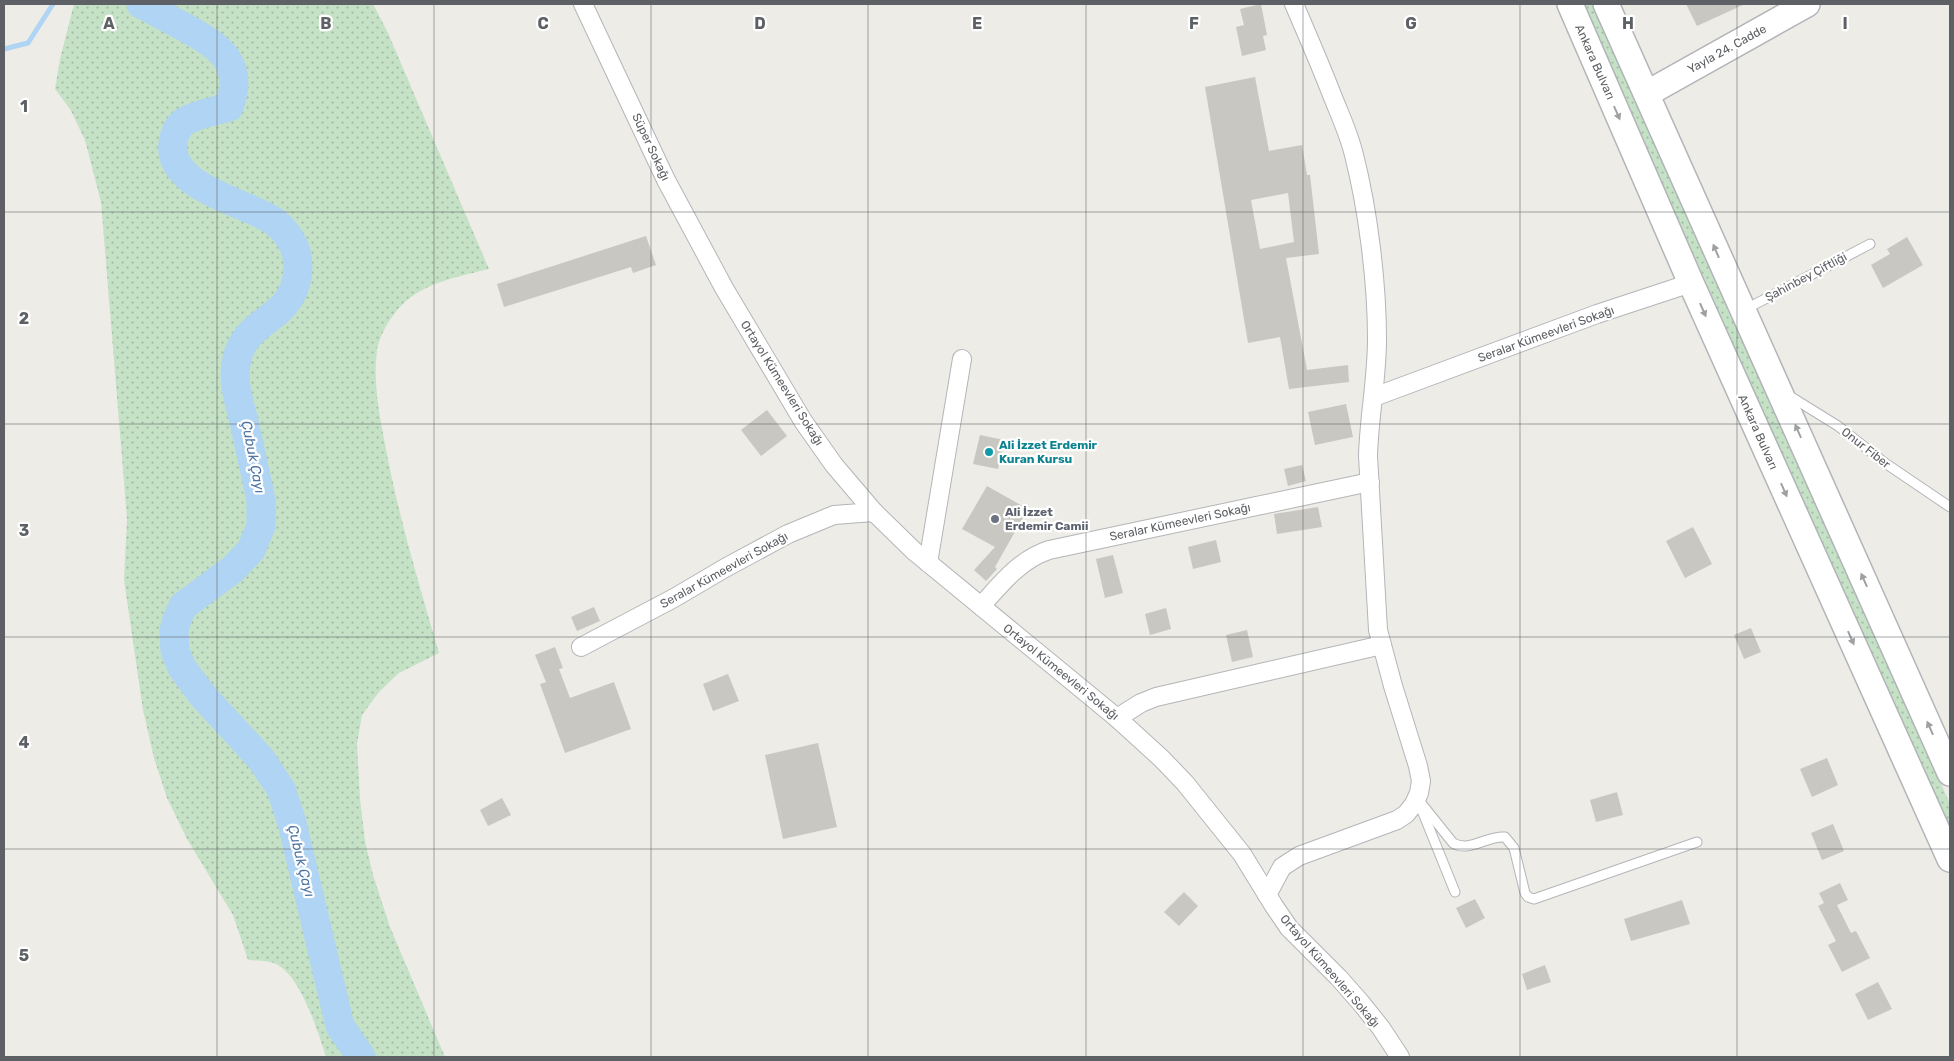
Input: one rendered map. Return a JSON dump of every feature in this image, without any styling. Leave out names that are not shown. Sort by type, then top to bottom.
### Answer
[{"type":"main road","name":"Ankara Bulvarı","points":[[1570,4],[1691,283],[1950,859]]},
{"type":"main road","points":[[1606,4],[1648,93],[1742,311],[1780,390],[1950,773]]},
{"type":"main road","name":"Yayla 24. Cadde","points":[[1648,93],[1806,4]]},
{"type":"street","name":"Süper Sokağı","points":[[583,4],[666,180],[724,288]]},
{"type":"street","points":[[1267,895],[1282,867],[1289,861],[1397,820],[1406,814],[1417,798],[1421,781],[1382,645],[1377,614],[1369,435],[1374,397],[1377,347],[1371,257],[1360,181],[1346,130],[1294,4]]},
{"type":"street","name":"Seralar Kümeevleri Sokağı","points":[[1374,397],[1597,314],[1691,283]]},
{"type":"street","name":"Ortayol Kümeevleri Sokağı","points":[[724,288],[817,441],[834,465],[874,512],[928,563],[1142,739],[1185,783],[1242,854],[1290,928],[1361,1003],[1381,1028],[1400,1057]]},
{"type":"street","points":[[928,563],[962,359]]},
{"type":"street","name":"Seralar Kümeevleri Sokağı","points":[[981,606],[1016,568],[1028,559],[1049,550],[1370,482]]},
{"type":"street","name":"Seralar Kümeevleri Sokağı","points":[[581,647],[674,598],[732,563],[788,534],[834,516],[874,512]]},
{"type":"street","points":[[1117,718],[1135,706],[1156,697],[1382,645]]},
{"type":"lane","name":"Şahinbey Çiftliği","points":[[1742,311],[1870,244]]},
{"type":"lane","name":"Onur Fiber","points":[[1780,390],[1838,426],[1885,463],[1950,507]]},
{"type":"lane","points":[[1417,798],[1453,843],[1459,847],[1467,847],[1491,837],[1505,837],[1514,848],[1525,893],[1528,897],[1534,899],[1697,842]]},
{"type":"lane","points":[[1417,798],[1455,892]]},
{"type":"green space","points":[[74,4],[373,4],[388,33],[489,269],[456,277],[423,289],[405,302],[384,330],[377,350],[376,362],[376,386],[390,471],[409,549],[439,653],[399,673],[379,692],[362,715],[357,744],[360,799],[365,841],[373,875],[390,927],[445,1057],[326,1057],[308,1007],[302,994],[287,972],[271,962],[248,960],[233,915],[187,839],[167,798],[154,758],[143,710],[124,580],[127,519],[101,202],[85,140],[70,109],[55,89],[60,59]]},
{"type":"green space","points":[[1582,4],[1592,4],[1627,81],[1950,804],[1950,826],[1763,411]]},
{"type":"building","points":[[1261,4],[1267,35],[1263,36],[1266,50],[1242,56],[1236,27],[1244,25],[1240,9]]},
{"type":"building","points":[[1686,4],[1745,4],[1697,26]]},
{"type":"building","points":[[1255,77],[1269,151],[1302,145],[1307,175],[1310,175],[1319,254],[1286,258],[1307,370],[1348,365],[1349,382],[1289,389],[1280,337],[1248,343],[1205,87]],"holes":[[[1288,193],[1294,242],[1260,249],[1251,200]]]},
{"type":"building","points":[[646,236],[656,265],[633,273],[631,267],[504,307],[497,284]]},
{"type":"building","points":[[1907,237],[1923,265],[1883,288],[1871,265],[1890,254],[1887,249]]},
{"type":"building","points":[[1346,404],[1353,437],[1315,445],[1308,412]]},
{"type":"building","points":[[767,410],[787,436],[761,456],[741,430]]},
{"type":"building","name":"Ali İzzet Erdemir Kuran Kursu","points":[[980,435],[1004,440],[998,469],[973,464]]},
{"type":"building","points":[[1302,465],[1306,481],[1288,486],[1284,469]]},
{"type":"building","name":"Ali İzzet Erdemir Camii","points":[[987,486],[1028,509],[995,567],[997,569],[986,581],[974,570],[995,547],[962,529]]},
{"type":"building","points":[[1318,507],[1322,527],[1277,534],[1274,514]]},
{"type":"building","points":[[1693,527],[1712,564],[1685,578],[1666,541]]},
{"type":"building","points":[[1216,540],[1221,562],[1193,569],[1188,547]]},
{"type":"building","points":[[1113,555],[1123,593],[1105,598],[1096,559]]},
{"type":"building","points":[[594,607],[600,621],[577,631],[571,617]]},
{"type":"building","points":[[1166,608],[1171,629],[1150,635],[1145,614]]},
{"type":"building","points":[[1751,628],[1761,652],[1744,659],[1734,635]]},
{"type":"building","points":[[1247,630],[1253,657],[1232,662],[1226,635]]},
{"type":"building","points":[[555,647],[563,668],[559,669],[570,698],[614,682],[631,729],[565,753],[540,684],[546,682],[535,655]]},
{"type":"building","points":[[728,674],[739,701],[713,711],[703,684]]},
{"type":"building","points":[[818,743],[837,827],[783,839],[765,755]]},
{"type":"building","points":[[1827,758],[1838,785],[1812,797],[1800,769]]},
{"type":"building","points":[[1617,792],[1623,815],[1596,822],[1590,800]]},
{"type":"building","points":[[502,798],[511,815],[488,826],[480,810]]},
{"type":"building","points":[[1833,824],[1844,851],[1822,860],[1811,833]]},
{"type":"building","points":[[1840,883],[1848,900],[1837,905],[1851,933],[1856,931],[1870,958],[1842,972],[1828,945],[1836,941],[1818,906],[1824,903],[1819,893]]},
{"type":"building","points":[[1184,892],[1198,906],[1179,926],[1164,912]]},
{"type":"building","points":[[1475,899],[1485,918],[1466,928],[1456,908]]},
{"type":"building","points":[[1682,900],[1690,924],[1631,941],[1624,919]]},
{"type":"building","points":[[1545,965],[1551,982],[1527,990],[1522,974]]},
{"type":"building","points":[[1878,982],[1892,1009],[1868,1020],[1855,994]]},
{"type":"waterway","points":[[4,49],[28,43],[53,4]]},
{"type":"waterway","name":"Çubuk Çayı","points":[[141,4],[186,28],[219,50],[226,58],[234,79],[229,107],[190,119],[180,125],[177,130],[173,143],[175,158],[182,172],[211,192],[275,222],[289,238],[297,257],[298,266],[293,291],[284,305],[247,337],[239,351],[235,367],[237,392],[261,500],[261,526],[251,550],[233,569],[183,606],[174,631],[175,651],[182,668],[203,696],[261,759],[281,789],[292,823],[340,1026],[361,1057]]},
{"type":"place","name":"Ali İzzet Erdemir Kuran Kursu","points":[[989,452]]},
{"type":"place","name":"Ali İzzet Erdemir Camii","points":[[995,519]]}]
